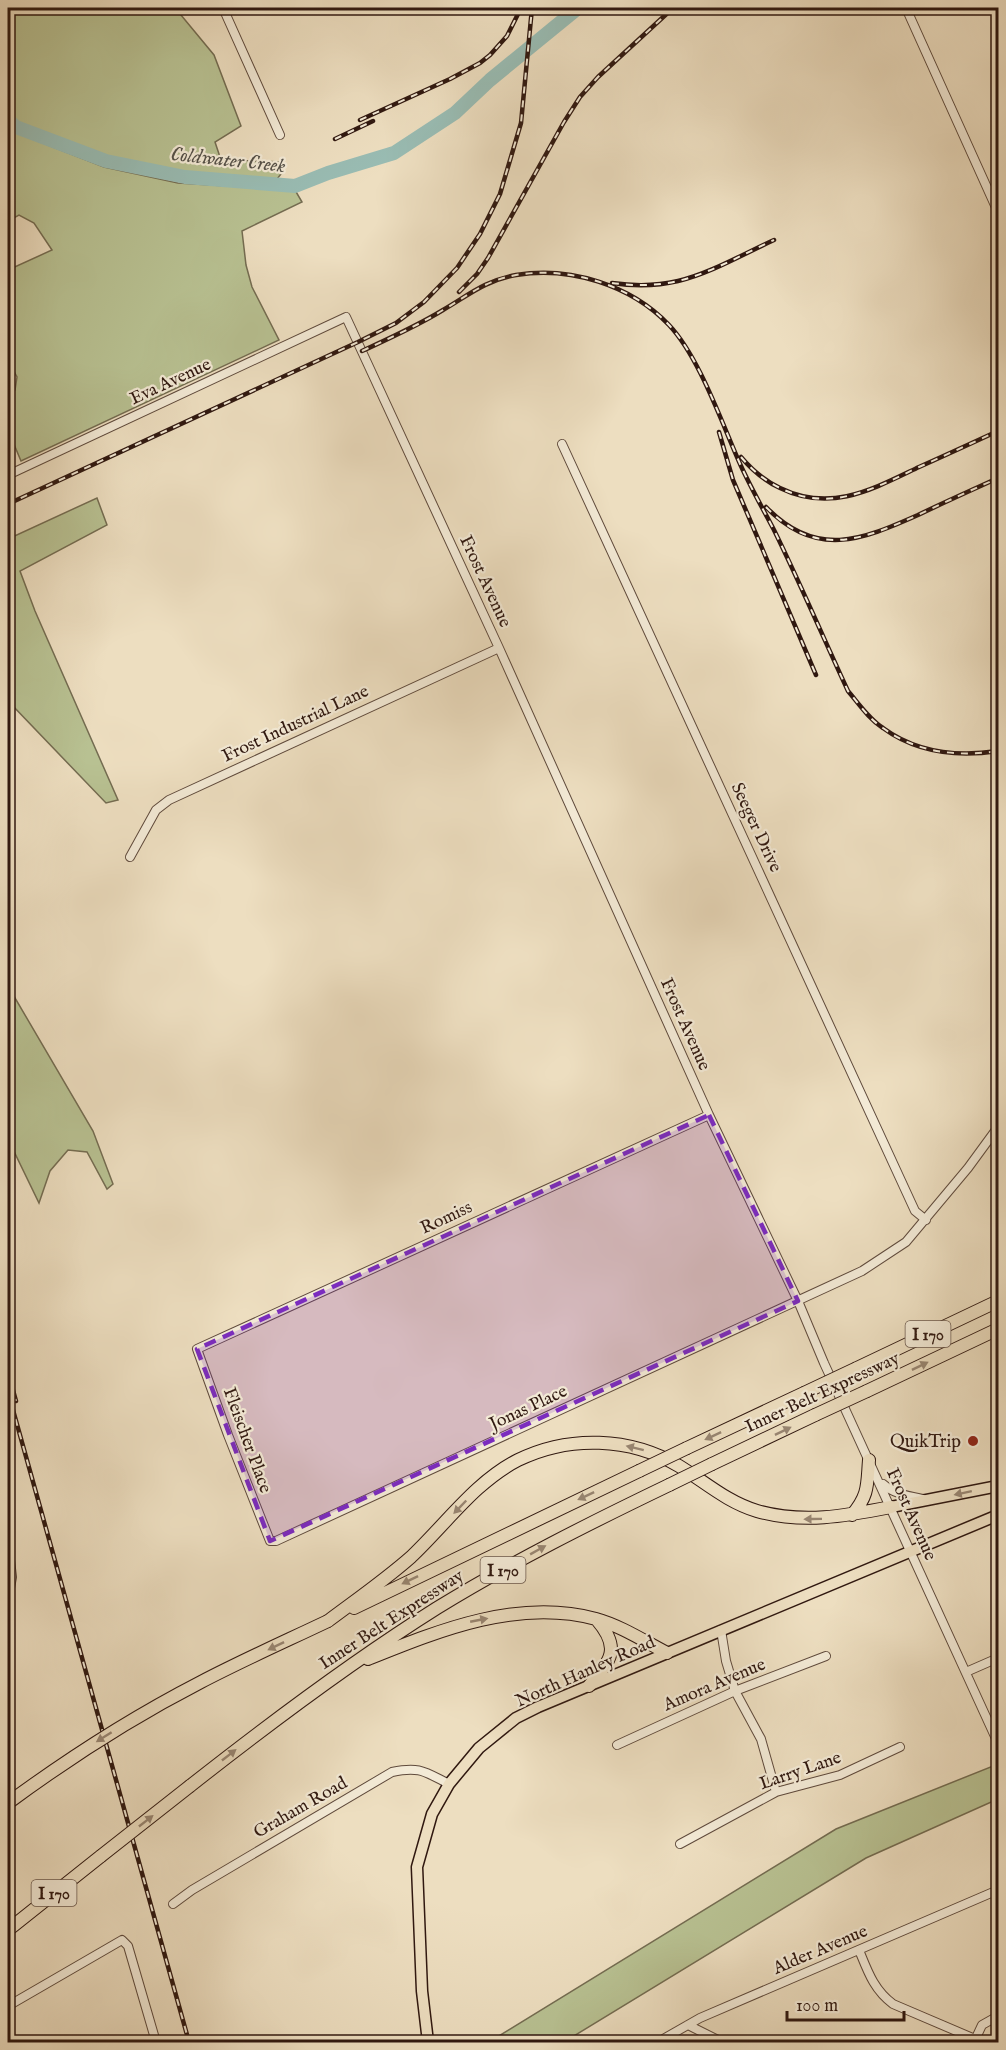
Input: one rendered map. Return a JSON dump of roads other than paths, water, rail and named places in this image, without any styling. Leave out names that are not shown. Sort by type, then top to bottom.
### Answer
[{"type":"highway","name":"Inner Belt Expressway","points":[[8,1803],[75,1756],[148,1710],[225,1670],[999,1301]]},
{"type":"highway","name":"Inner Belt Expressway","points":[[8,1930],[258,1732],[421,1618],[501,1570],[585,1525],[999,1329]]},
{"type":"highway","points":[[328,1621],[410,1557],[491,1477],[531,1454],[557,1446],[599,1443],[641,1449],[678,1466],[737,1503],[767,1514],[810,1519],[852,1515],[891,1507]]},
{"type":"highway","points":[[852,1515],[861,1505],[866,1493],[869,1460]]},
{"type":"highway","points":[[345,1669],[421,1637],[473,1621],[553,1612],[597,1619],[612,1624],[667,1653]]},
{"type":"highway","points":[[589,1686],[608,1661],[612,1649],[610,1637],[597,1619]]},
{"type":"main road","points":[[891,1507],[999,1486]]},
{"type":"main road","name":"North Hanley Road","points":[[428,2043],[422,1991],[417,1867],[432,1814],[449,1784],[479,1748],[508,1724],[538,1707],[999,1515]]},
{"type":"street","points":[[223,8],[280,135]]},
{"type":"street","points":[[906,8],[999,212]]},
{"type":"street","name":"Frost Avenue","points":[[346,317],[499,648],[709,1115],[798,1301],[824,1363],[999,1743]]},
{"type":"street","name":"Eva Avenue","points":[[8,475],[346,317]]},
{"type":"street","name":"Seeger Drive","points":[[562,444],[915,1211],[926,1220]]},
{"type":"street","name":"Frost Industrial Lane","points":[[130,857],[156,810],[169,800],[499,648]]},
{"type":"street","name":"Romiss","points":[[197,1349],[709,1115]]},
{"type":"street","name":"Jonas Place","points":[[270,1541],[276,1541],[862,1271],[906,1242],[999,1127]]},
{"type":"street","name":"Fleischer Place","points":[[197,1349],[270,1541]]},
{"type":"street","points":[[878,1479],[888,1489],[901,1495],[928,1500]]},
{"type":"street","points":[[8,1543],[12,1577],[8,1599]]},
{"type":"street","points":[[721,1630],[726,1661],[735,1691],[761,1739],[776,1792]]},
{"type":"street","name":"Amora Avenue","points":[[617,1745],[735,1691],[826,1656]]},
{"type":"street","points":[[966,1672],[999,1658]]},
{"type":"street","name":"Larry Lane","points":[[680,1844],[776,1792],[840,1775],[900,1748]]},
{"type":"street","name":"Graham Road","points":[[173,1904],[192,1890],[392,1772],[419,1769],[449,1784]]},
{"type":"street","name":"Alder Avenue","points":[[658,2043],[700,2018],[999,1890]]},
{"type":"street","points":[[8,2006],[122,1940],[128,1946],[156,2043]]},
{"type":"street","points":[[859,1950],[873,1984],[882,1996],[893,2004],[978,2041],[982,2025],[999,2016]]},
{"type":"street","points":[[688,2025],[722,2043]]},
{"type":"street","points":[[671,2036],[686,2043]]},
{"type":"waterway","name":"Coldwater Creek","points":[[8,120],[16,127],[106,161],[185,177],[295,186],[328,173],[394,153],[455,113],[490,80],[578,8]]},
{"type":"railway","points":[[360,120],[480,63],[507,36],[521,8]]},
{"type":"railway","points":[[8,504],[358,342],[396,323],[424,302],[457,268],[480,234],[500,194],[521,123],[532,8]]},
{"type":"railway","points":[[459,292],[477,274],[488,258],[580,97],[598,77],[673,8]]},
{"type":"railway","points":[[335,139],[373,121]]},
{"type":"railway","points":[[612,283],[662,284],[690,278],[774,240]]},
{"type":"railway","points":[[362,351],[403,332],[477,289],[516,275],[557,273],[578,276],[618,289],[637,299],[669,325],[691,355],[848,691],[878,724],[910,743],[953,753],[998,751]]},
{"type":"railway","points":[[741,457],[759,475],[780,488],[799,495],[834,498],[868,490],[998,431]]},
{"type":"railway","points":[[719,432],[733,480],[816,675]]},
{"type":"railway","points":[[766,507],[803,534],[821,539],[840,540],[878,532],[998,478]]},
{"type":"railway","points":[[8,1372],[16,1401]]},
{"type":"railway","points":[[8,1392],[189,2042]]},
{"type":"place","name":"QuikTrip","points":[[973,1441]]}]
